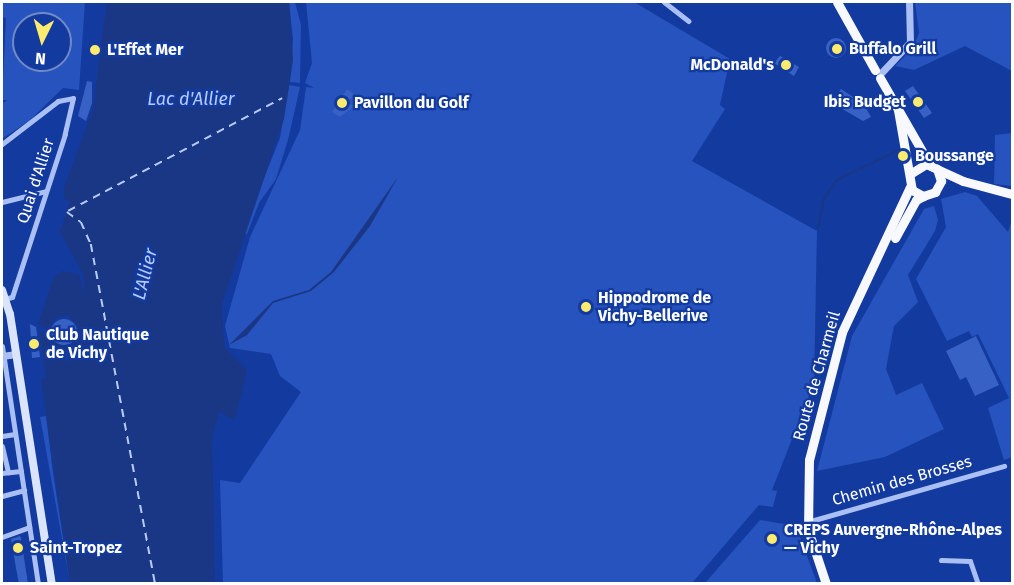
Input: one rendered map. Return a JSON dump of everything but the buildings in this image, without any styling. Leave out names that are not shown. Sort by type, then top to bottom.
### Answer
[{"type":"main road","points":[[837,2],[898,110],[934,167],[940,185]]},
{"type":"main road","points":[[898,110],[910,174],[910,187],[923,196],[940,185],[961,184],[1012,196]]},
{"type":"main road","points":[[910,174],[918,165],[934,167],[1012,196]]},
{"type":"main road","name":"Route de Charmeil","points":[[826,584],[810,522],[809,460],[842,332],[910,187]]},
{"type":"main road","name":"Route de Charmeil","points":[[831,584],[810,522],[814,461],[847,333],[916,200],[923,196]]},
{"type":"main road","points":[[2,290],[6,298],[8,355],[50,584]]},
{"type":"street","points":[[664,2],[688,21]]},
{"type":"street","points":[[879,73],[910,42],[909,2]]},
{"type":"street","name":"Quai d'Allier","points":[[2,144],[58,100],[73,98],[46,191],[6,298]]},
{"type":"street","points":[[2,202],[46,191]]},
{"type":"street","points":[[2,346],[8,355],[9,393],[38,584]]},
{"type":"street","points":[[2,394],[9,393]]},
{"type":"street","points":[[2,436],[15,434]]},
{"type":"street","points":[[2,447],[5,472],[21,471]]},
{"type":"street","name":"Chemin des Brosses","points":[[810,522],[1004,466]]},
{"type":"street","points":[[2,496],[24,489]]},
{"type":"street","points":[[2,537],[29,527]]},
{"type":"street","points":[[940,560],[970,561],[978,584]]},
{"type":"shaded area","points":[[2,2],[85,2],[79,90],[63,88],[29,121],[2,139],[2,104],[7,100],[2,100],[6,18],[2,17]]},
{"type":"shaded area","points":[[289,2],[295,2],[301,25],[300,83],[290,82],[293,39]]},
{"type":"shaded area","name":"Hippodrome de Vichy-Bellerive","points":[[306,2],[634,2],[730,59],[720,105],[725,109],[692,161],[817,231],[814,383],[772,490],[777,491],[773,507],[759,505],[692,583],[223,583],[220,480],[240,483],[301,392],[280,376],[271,354],[230,348],[225,326],[250,237],[300,130],[306,87],[314,88],[305,83],[312,63]]},
{"type":"shaded area","points":[[915,2],[1012,2],[1012,71],[965,46],[914,70],[895,66],[913,48],[919,33]]},
{"type":"shaded area","points":[[289,85],[300,87],[276,179],[259,203],[247,234],[242,233],[280,138]]},
{"type":"shaded area","points":[[1012,133],[1012,186],[994,184],[995,135]]},
{"type":"shaded area","points":[[965,192],[977,196],[1008,232],[1012,219],[1012,457],[1004,460],[988,408],[1009,398],[978,334],[972,337],[969,331],[947,341],[916,279],[946,227],[941,199]]},
{"type":"shaded area","points":[[934,206],[938,220],[935,231],[908,275],[918,302],[894,326],[886,369],[896,395],[922,383],[944,429],[885,457],[817,471],[852,336],[924,209]]},
{"type":"shaded area","points":[[46,416],[53,473],[70,583],[40,417]]},
{"type":"shaded area","name":"CREPS Auvergne-Rhône-Alpes — Vichy","points":[[760,520],[796,526],[817,583],[705,583]]},
{"type":"water","name":"Lac d'Allier","points":[[107,2],[289,2],[293,60],[284,119],[222,304],[224,347],[247,370],[237,413],[233,420],[219,411],[212,439],[215,583],[70,583],[41,379],[46,377],[39,331],[58,344],[71,343],[64,354],[66,365],[79,327],[67,315],[56,318],[48,330],[38,324],[53,279],[62,271],[79,274],[85,299],[83,274],[60,232],[70,201],[64,199],[64,188],[93,109]]},
{"type":"water","points":[[398,177],[370,226],[334,272],[311,291],[273,303],[247,335],[229,345],[273,301],[309,290],[331,272]]},
{"type":"waterway","points":[[818,229],[824,199],[837,180],[901,149]]},
{"type":"ferry route","points":[[68,211],[282,98]]},
{"type":"ferry route","points":[[67,212],[81,222],[91,244],[155,584]]},
{"type":"place","name":"Buffalo Grill","points":[[837,49]]},
{"type":"place","name":"L'Effet Mer","points":[[95,50]]},
{"type":"place","name":"McDonald's","points":[[786,65]]},
{"type":"place","name":"Ibis Budget","points":[[918,102]]},
{"type":"place","name":"Pavillon du Golf","points":[[342,103]]},
{"type":"place","name":"Boussange","points":[[903,156]]},
{"type":"place","name":"Hippodrome de Vichy-Bellerive","points":[[586,307]]},
{"type":"place","name":"Club Nautique de Vichy","points":[[34,344]]},
{"type":"place","name":"CREPS Auvergne-Rhône-Alpes — Vichy","points":[[772,539]]},
{"type":"place","name":"Saint-Tropez","points":[[18,548]]},
{"type":"water label","name":"L'Allier","points":[[145,274]]}]
